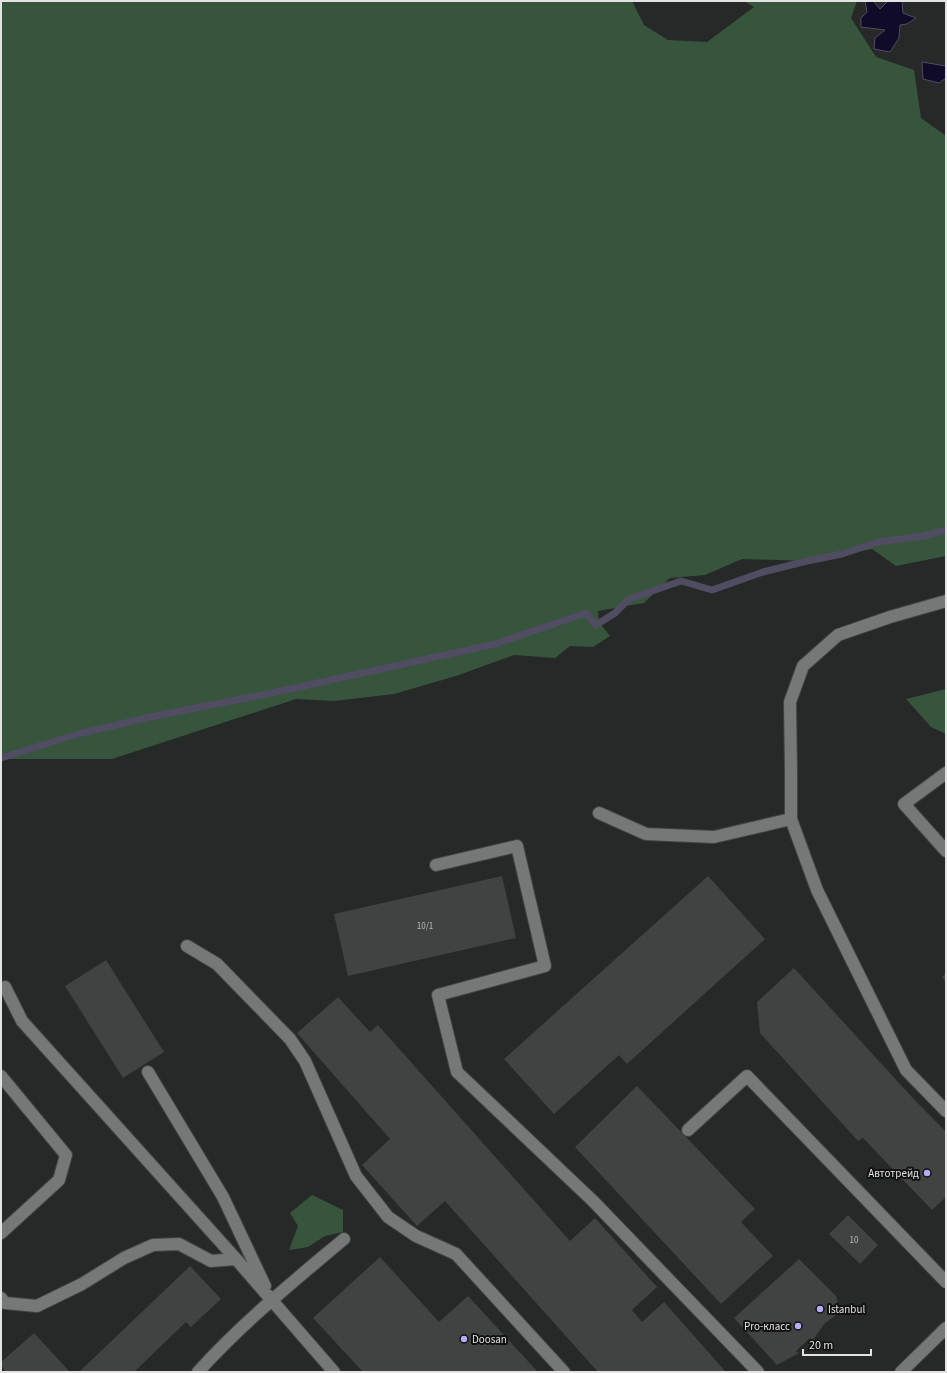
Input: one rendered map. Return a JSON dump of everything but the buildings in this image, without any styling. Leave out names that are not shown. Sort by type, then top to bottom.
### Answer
[{"type":"lane","points":[[946,601],[890,617],[838,635],[803,666],[790,702],[792,772],[791,819],[817,890],[906,1070],[946,1111]]},
{"type":"lane","points":[[946,773],[904,804],[946,850]]},
{"type":"lane","points":[[599,813],[646,834],[714,837],[791,819]]},
{"type":"lane","points":[[436,864],[518,846],[545,966],[438,995],[457,1072],[593,1201],[758,1372]]},
{"type":"lane","points":[[187,946],[217,964],[290,1039],[305,1061],[356,1176],[388,1217],[416,1236],[456,1254],[564,1372]]},
{"type":"lane","points":[[5,987],[22,1021],[236,1259],[334,1372]]},
{"type":"lane","points":[[148,1072],[223,1197],[272,1300]]},
{"type":"lane","points":[[1,1076],[66,1155],[59,1180],[1,1233]]},
{"type":"lane","points":[[688,1130],[747,1076],[946,1282]]},
{"type":"lane","points":[[198,1372],[272,1300],[344,1239]]},
{"type":"lane","points":[[1,1298],[5,1303],[37,1306],[82,1284],[124,1258],[153,1245],[179,1244],[211,1261],[236,1259]]},
{"type":"lane","points":[[901,1372],[946,1328]]},
{"type":"green space","points":[[1,1],[632,1],[644,25],[668,40],[707,42],[754,7],[744,1],[857,1],[851,18],[876,57],[914,70],[921,118],[946,136],[946,556],[896,566],[872,549],[808,561],[742,559],[705,575],[670,578],[644,603],[598,611],[599,622],[610,636],[593,647],[570,646],[555,658],[514,655],[456,676],[394,694],[334,701],[296,699],[112,759],[1,759]]},
{"type":"green space","points":[[946,689],[946,734],[931,727],[906,699]]},
{"type":"green space","points":[[312,1195],[343,1210],[343,1232],[325,1236],[308,1247],[289,1250],[298,1226],[290,1213]]},
{"type":"shaded area","points":[[865,1],[873,1],[880,9],[888,1],[902,1],[903,13],[916,18],[907,24],[900,25],[899,38],[890,52],[874,49],[875,38],[885,30],[861,27],[861,18],[867,12]]},
{"type":"shaded area","points":[[922,62],[946,66],[946,78],[939,83],[923,79]]},
{"type":"waterway","points":[[1,758],[78,734],[150,717],[267,694],[495,644],[586,613],[596,625],[615,613],[629,599],[681,581],[712,590],[763,572],[842,554],[878,542],[924,536],[946,530]]},
{"type":"place","name":"Автотрейд","points":[[927,1173]]},
{"type":"place","name":"Istanbul","points":[[820,1309]]},
{"type":"place","name":"Pro-класс","points":[[798,1326]]},
{"type":"place","name":"Doosan","points":[[464,1339]]}]
